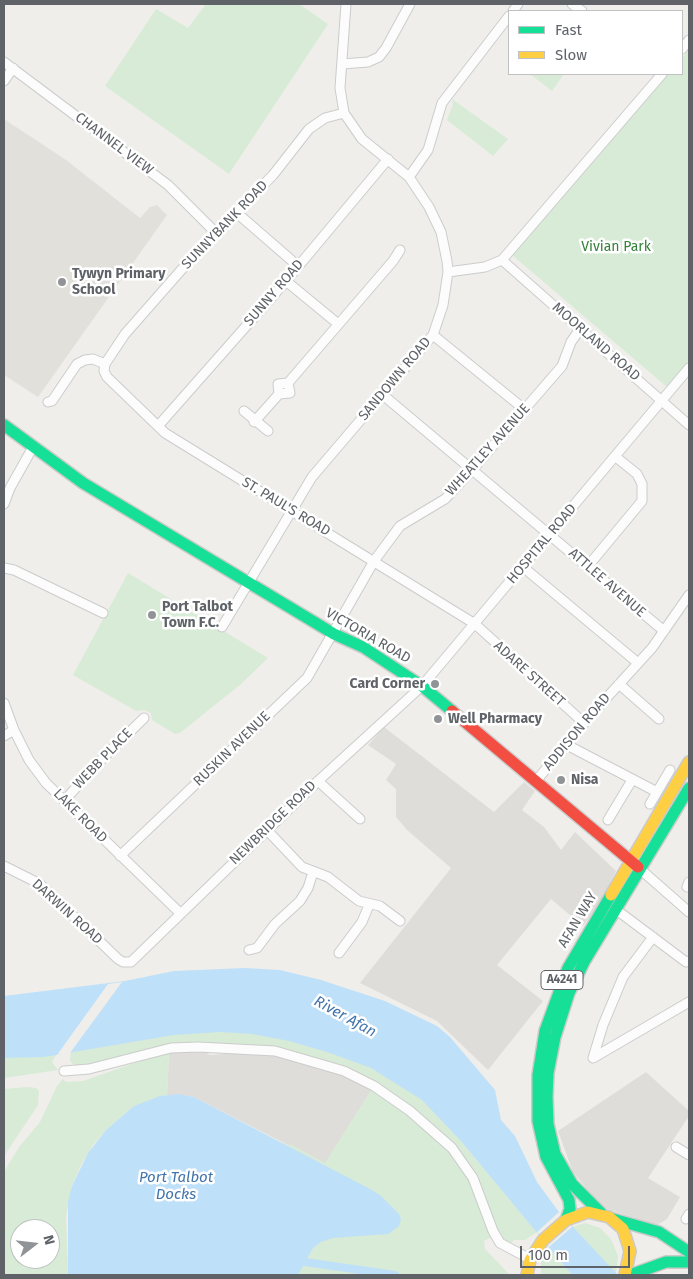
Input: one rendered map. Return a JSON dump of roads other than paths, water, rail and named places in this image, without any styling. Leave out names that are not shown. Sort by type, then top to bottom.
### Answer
[{"type":"main road","name":"VICTORIA ROAD","points":[[4,425],[83,483],[334,634],[363,647],[422,686],[640,869]]},
{"type":"main road","name":"AFAN WAY","points":[[566,1220],[570,1209],[569,1200],[546,1157],[538,1121],[538,1074],[545,1031],[568,968],[689,762]]},
{"type":"main road","name":"AFAN WAY","points":[[601,1213],[572,1184],[555,1154],[548,1124],[548,1073],[555,1037],[569,993],[584,962],[689,788]]},
{"type":"main road","points":[[606,840],[623,845],[640,846]]},
{"type":"main road","points":[[527,1275],[530,1258],[543,1240],[566,1220],[583,1213],[601,1213]]},
{"type":"main road","name":"A4241","points":[[601,1213],[613,1219],[623,1229],[629,1245],[630,1258],[625,1275]]},
{"type":"main road","points":[[613,1219],[659,1232],[689,1252]]},
{"type":"main road","points":[[630,1275],[666,1262],[689,1262]]},
{"type":"street","points":[[346,4],[340,88],[344,113],[362,139],[409,177],[429,207],[441,232],[448,272],[485,267],[502,260],[661,75]]},
{"type":"street","points":[[342,64],[368,62],[378,57],[386,48],[410,4]]},
{"type":"street","points":[[409,177],[428,150],[442,103],[508,17]]},
{"type":"street","name":"CHANNEL VIEW","points":[[4,62],[168,185],[217,234]]},
{"type":"street","points":[[4,81],[13,68]]},
{"type":"street","name":"SUNNYBANK ROAD","points":[[105,364],[125,334],[190,260],[273,175],[308,130],[325,118],[344,113]]},
{"type":"street","name":"SUNNY ROAD","points":[[158,426],[286,281],[388,159]]},
{"type":"street","points":[[237,213],[298,266]]},
{"type":"street","points":[[254,422],[278,394],[278,384],[288,382],[337,323],[396,264],[400,250]]},
{"type":"street","name":"MOORLAND ROAD","points":[[502,260],[689,425]]},
{"type":"street","name":"SANDOWN ROAD","points":[[222,627],[290,510],[318,470],[433,335],[443,305],[448,272]]},
{"type":"street","points":[[286,281],[337,323]]},
{"type":"street","name":"WHEATLEY AVENUE","points":[[334,634],[374,561],[400,526],[406,520],[440,503],[473,469],[562,366],[571,342],[580,329]]},
{"type":"street","points":[[433,335],[524,409]]},
{"type":"street","points":[[48,402],[52,401],[77,364],[93,359],[105,364]]},
{"type":"street","name":"ST. PAUL'S ROAD","points":[[105,364],[107,377],[165,433],[475,624]]},
{"type":"street","name":"HOSPITAL ROAD","points":[[422,686],[689,368]]},
{"type":"street","name":"ATTLEE AVENUE","points":[[383,395],[664,631]]},
{"type":"street","points":[[244,411],[254,422],[268,431]]},
{"type":"street","points":[[4,504],[10,488],[33,447]]},
{"type":"street","points":[[588,566],[642,501],[642,484],[636,474],[616,456]]},
{"type":"street","points":[[523,567],[638,663]]},
{"type":"street","points":[[4,568],[14,570],[103,613]]},
{"type":"street","name":"ADDISON ROAD","points":[[536,782],[638,663],[689,596]]},
{"type":"street","name":"ADARE STREET","points":[[475,624],[584,724]]},
{"type":"street","name":"RUSKIN AVENUE","points":[[120,856],[307,678],[334,634]]},
{"type":"street","name":"ADDISON ROAD","points":[[620,684],[659,719]]},
{"type":"street","name":"NEWBRIDGE ROAD","points":[[127,963],[318,781],[422,686]]},
{"type":"street","name":"LAKE ROAD","points":[[4,703],[14,730],[29,760],[64,801],[180,912]]},
{"type":"street","name":"WEBB PLACE","points":[[64,801],[99,762],[144,718]]},
{"type":"street","points":[[4,736],[14,730]]},
{"type":"street","points":[[567,745],[657,792]]},
{"type":"street","points":[[650,804],[670,770]]},
{"type":"street","points":[[608,820],[632,780]]},
{"type":"street","points":[[318,781],[355,809],[360,819]]},
{"type":"street","points":[[266,830],[302,867],[328,877],[359,901],[394,910],[400,921]]},
{"type":"street","name":"DARWIN ROAD","points":[[4,866],[40,884],[118,959],[127,963]]},
{"type":"street","name":"VICTORIA ROAD","points":[[640,869],[689,912]]},
{"type":"street","points":[[262,956],[253,949],[275,924],[300,901],[308,888],[313,872]]},
{"type":"street","points":[[340,954],[343,943],[362,922],[369,905]]},
{"type":"street","points":[[622,914],[686,962],[689,962]]},
{"type":"street","points":[[653,937],[623,977],[603,1025],[593,1058],[689,1002]]},
{"type":"street","points":[[64,1072],[89,1070],[171,1048],[198,1047],[275,1051],[344,1071],[374,1086],[410,1111],[452,1148],[474,1178],[493,1231],[500,1243],[530,1258]]},
{"type":"street","points":[[676,1147],[689,1155]]},
{"type":"water","name":"River Afan","points":[[245,968],[280,970],[321,980],[385,1001],[437,1026],[450,1037],[495,1090],[501,1120],[515,1136],[537,1182],[559,1212],[618,1275],[572,1275],[460,1140],[422,1100],[371,1068],[330,1053],[289,1041],[252,1034],[220,1032],[174,1035],[44,1057],[4,1058],[4,996],[125,981],[174,971]]},
{"type":"water","name":"Port Talbot Docks","points":[[179,1094],[194,1097],[372,1190],[399,1214],[401,1219],[399,1226],[388,1234],[333,1238],[321,1242],[313,1248],[298,1275],[68,1275],[68,1202],[72,1186],[88,1153],[106,1130],[134,1106],[160,1096]]},
{"type":"waterway","points":[[305,1262],[395,1275]]},
{"type":"place","name":"Tywyn Primary School","points":[[62,282]]},
{"type":"place","name":"Port Talbot Town F.C.","points":[[152,615]]},
{"type":"place","name":"Card Corner","points":[[435,684]]},
{"type":"place","name":"Well Pharmacy","points":[[438,719]]},
{"type":"place","name":"Nisa","points":[[561,780]]},
{"type":"park label","name":"Vivian Park","points":[[616,247]]}]
